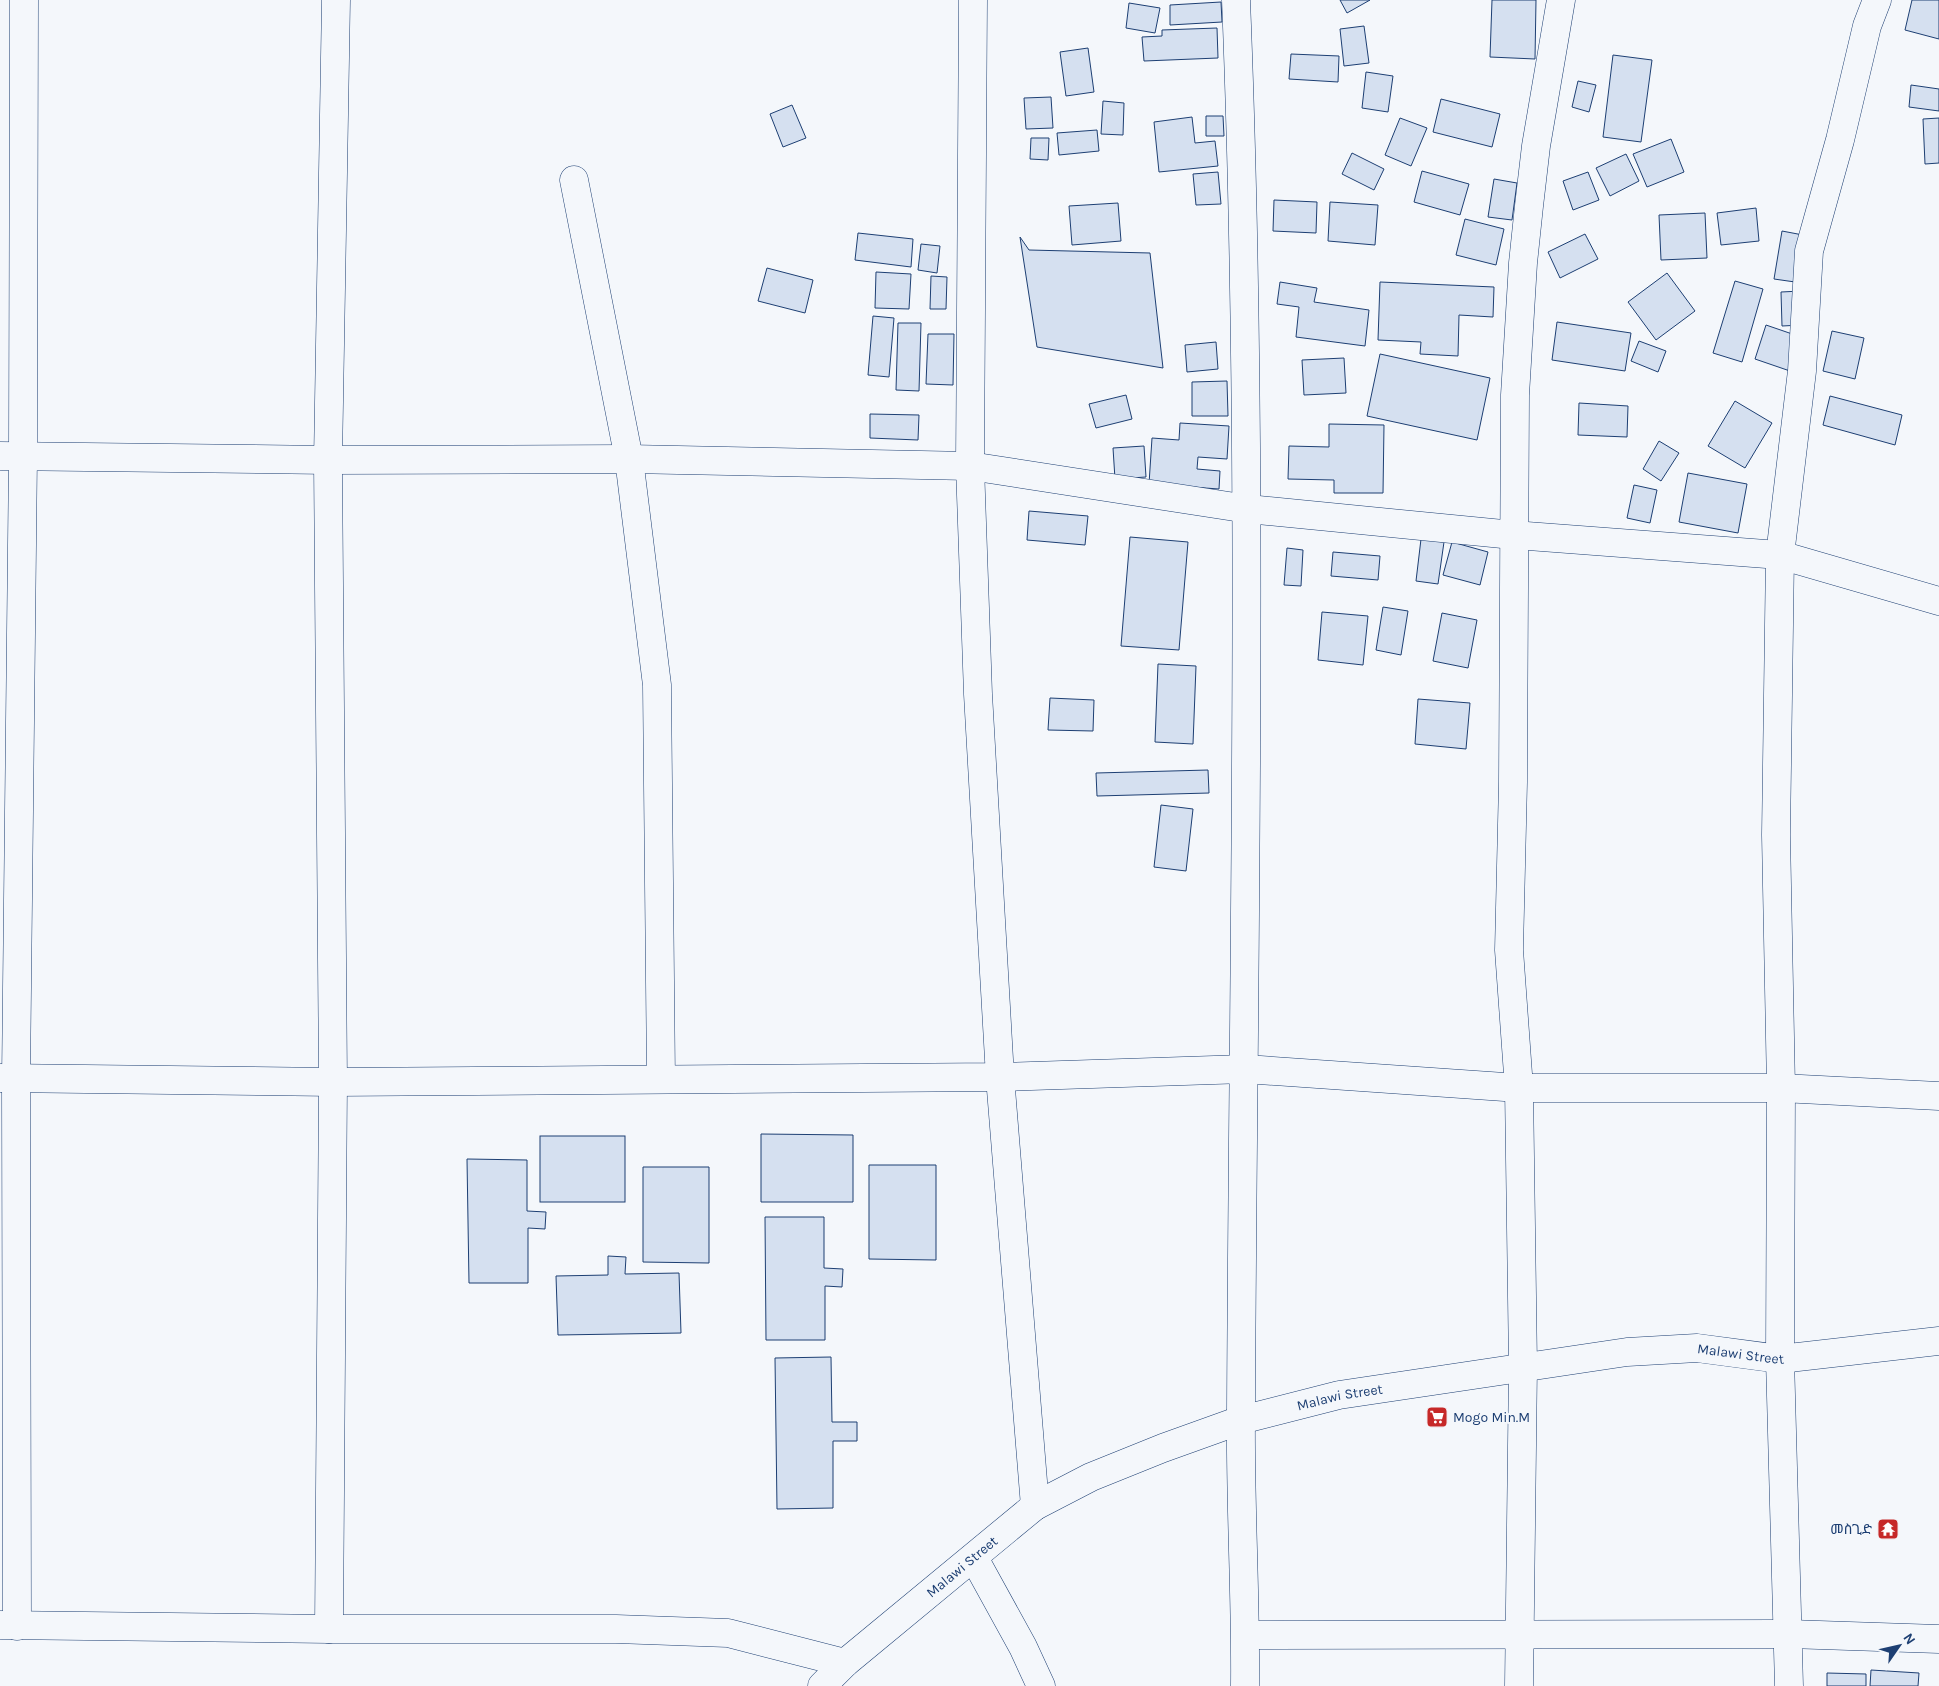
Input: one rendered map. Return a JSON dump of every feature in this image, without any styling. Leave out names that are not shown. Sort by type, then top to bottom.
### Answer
[{"type":"street","points":[[24,0],[12,456],[8,1078],[9,1625],[329,1629],[616,1629],[728,1633],[845,1664]]},
{"type":"street","points":[[329,1629],[332,1082],[328,460],[336,0]]},
{"type":"street","points":[[973,0],[970,466],[978,694],[1000,1077],[1035,1506]]},
{"type":"street","points":[[1236,0],[1242,144],[1248,509],[1241,1420],[1246,1635],[1245,1686]]},
{"type":"street","points":[[1519,1686],[1523,1366],[1519,1088],[1509,950],[1513,772],[1515,395],[1523,263],[1536,146],[1561,0]]},
{"type":"street","points":[[1789,1686],[1790,1634],[1780,1359],[1781,1088],[1776,835],[1780,555],[1802,371],[1808,251],[1840,140],[1867,26],[1877,0]]},
{"type":"street","points":[[574,180],[628,459],[657,684],[661,1079]]},
{"type":"street","points":[[12,456],[328,460],[628,459],[970,466],[1248,509],[1514,535],[1780,555],[1939,601]]},
{"type":"street","points":[[8,1078],[332,1082],[1000,1077],[1245,1069],[1519,1088],[1781,1088],[1939,1096]]},
{"type":"street","name":"Malawi Street","points":[[822,1686],[845,1664],[1035,1506],[1064,1490],[1116,1466],[1241,1420],[1339,1395],[1523,1366],[1627,1352],[1697,1348],[1780,1359],[1939,1341]]},
{"type":"street","points":[[974,1558],[1023,1647],[1041,1686]]},
{"type":"street","points":[[1246,1635],[1790,1634],[1939,1639]]},
{"type":"building","points":[[1340,0],[1370,0],[1347,13]]},
{"type":"building","points":[[1492,0],[1536,0],[1535,59],[1490,57]]},
{"type":"building","points":[[1912,0],[1939,0],[1939,39],[1905,30]]},
{"type":"building","points":[[1221,2],[1222,22],[1170,25],[1170,5]]},
{"type":"building","points":[[1129,3],[1160,8],[1155,33],[1126,28]]},
{"type":"building","points":[[1364,26],[1369,63],[1344,66],[1340,29]]},
{"type":"building","points":[[1217,28],[1218,58],[1144,61],[1142,37],[1162,36],[1162,30]]},
{"type":"building","points":[[1088,48],[1094,92],[1066,96],[1060,52]]},
{"type":"building","points":[[1291,54],[1339,56],[1338,82],[1289,79]]},
{"type":"building","points":[[1613,55],[1652,60],[1641,142],[1603,137]]},
{"type":"building","points":[[1366,72],[1393,76],[1388,112],[1362,108]]},
{"type":"building","points":[[1578,81],[1596,85],[1589,112],[1572,107]]},
{"type":"building","points":[[1911,85],[1939,89],[1939,111],[1909,107]]},
{"type":"building","points":[[1051,97],[1053,128],[1026,129],[1024,98]]},
{"type":"building","points":[[1441,99],[1500,114],[1492,147],[1433,132]]},
{"type":"building","points":[[1103,101],[1124,103],[1123,135],[1101,134]]},
{"type":"building","points":[[792,105],[806,138],[783,147],[770,114]]},
{"type":"building","points":[[1206,116],[1223,116],[1224,136],[1206,136]]},
{"type":"building","points":[[1192,117],[1195,143],[1215,141],[1218,166],[1159,172],[1154,122]]},
{"type":"building","points":[[1400,118],[1427,128],[1411,166],[1385,155]]},
{"type":"building","points":[[1939,118],[1939,163],[1925,164],[1923,119]]},
{"type":"building","points":[[1097,130],[1099,151],[1059,155],[1057,133]]},
{"type":"building","points":[[1031,138],[1049,138],[1048,160],[1030,159]]},
{"type":"building","points":[[1671,139],[1684,172],[1647,187],[1633,154]]},
{"type":"building","points":[[1352,153],[1384,169],[1374,190],[1342,174]]},
{"type":"building","points":[[1626,154],[1639,181],[1610,196],[1596,168]]},
{"type":"building","points":[[1422,171],[1469,184],[1460,215],[1414,202]]},
{"type":"building","points":[[1218,172],[1221,204],[1196,205],[1193,174]]},
{"type":"building","points":[[1588,172],[1599,200],[1573,210],[1563,181]]},
{"type":"building","points":[[1494,179],[1517,183],[1512,220],[1488,217]]},
{"type":"building","points":[[1274,200],[1317,202],[1316,233],[1273,231]]},
{"type":"building","points":[[1330,202],[1378,205],[1375,245],[1328,241]]},
{"type":"building","points":[[1118,203],[1121,241],[1072,245],[1069,206]]},
{"type":"building","points":[[1756,208],[1759,241],[1721,245],[1717,213]]},
{"type":"building","points":[[1705,213],[1707,258],[1661,260],[1659,215]]},
{"type":"building","points":[[1465,219],[1504,229],[1496,265],[1456,255]]},
{"type":"building","points":[[1782,231],[1803,235],[1795,282],[1774,279]]},
{"type":"building","points":[[858,233],[913,239],[911,267],[855,260]]},
{"type":"building","points":[[1585,234],[1598,259],[1560,278],[1548,252]]},
{"type":"building","points":[[1020,237],[1029,250],[1150,253],[1163,368],[1037,347]]},
{"type":"building","points":[[921,244],[940,246],[937,273],[918,270]]},
{"type":"building","points":[[767,268],[813,280],[805,313],[758,301]]},
{"type":"building","points":[[876,272],[911,274],[909,309],[875,308]]},
{"type":"building","points":[[1667,273],[1695,311],[1656,340],[1628,302]]},
{"type":"building","points":[[931,276],[947,277],[946,309],[930,309]]},
{"type":"building","points":[[1735,281],[1763,289],[1742,362],[1713,353]]},
{"type":"building","points":[[1280,282],[1317,288],[1314,302],[1369,310],[1365,346],[1296,337],[1299,307],[1277,304]]},
{"type":"building","points":[[1380,282],[1494,287],[1493,317],[1459,315],[1458,356],[1420,354],[1421,342],[1378,340]]},
{"type":"building","points":[[1801,291],[1802,325],[1782,326],[1781,292]]},
{"type":"building","points":[[873,316],[894,318],[889,377],[868,375]]},
{"type":"building","points":[[1557,322],[1631,333],[1625,371],[1552,360]]},
{"type":"building","points":[[898,323],[921,323],[919,391],[896,390]]},
{"type":"building","points":[[1766,325],[1801,337],[1790,371],[1755,359]]},
{"type":"building","points":[[1832,331],[1864,338],[1855,379],[1823,371]]},
{"type":"building","points":[[928,334],[954,334],[953,385],[926,384]]},
{"type":"building","points":[[1639,341],[1666,351],[1658,372],[1631,361]]},
{"type":"building","points":[[1216,342],[1218,369],[1187,372],[1185,345]]},
{"type":"building","points":[[1380,354],[1490,378],[1477,440],[1367,416]]},
{"type":"building","points":[[1344,358],[1346,393],[1304,395],[1302,360]]},
{"type":"building","points":[[1227,381],[1228,416],[1192,416],[1192,382]]},
{"type":"building","points":[[1126,395],[1132,419],[1096,428],[1089,404]]},
{"type":"building","points":[[1830,396],[1902,415],[1895,445],[1823,425]]},
{"type":"building","points":[[1735,401],[1772,423],[1745,468],[1708,446]]},
{"type":"building","points":[[1579,403],[1628,406],[1627,437],[1578,435]]},
{"type":"building","points":[[870,414],[919,415],[918,440],[870,438]]},
{"type":"building","points":[[1180,423],[1229,426],[1227,459],[1198,457],[1197,469],[1220,471],[1219,489],[1149,484],[1152,438],[1179,440]]},
{"type":"building","points":[[1329,424],[1384,425],[1383,493],[1334,493],[1334,480],[1288,479],[1289,446],[1329,447]]},
{"type":"building","points":[[1659,441],[1679,453],[1661,481],[1643,469]]},
{"type":"building","points":[[1144,446],[1146,477],[1115,479],[1113,448]]},
{"type":"building","points":[[1688,473],[1747,484],[1738,533],[1679,522]]},
{"type":"building","points":[[1634,485],[1657,490],[1650,523],[1627,518]]},
{"type":"building","points":[[1029,511],[1088,516],[1085,545],[1027,540]]},
{"type":"building","points":[[1130,537],[1188,542],[1179,650],[1121,646]]},
{"type":"building","points":[[1421,539],[1444,542],[1438,584],[1416,581]]},
{"type":"building","points":[[1452,542],[1488,552],[1480,585],[1443,575]]},
{"type":"building","points":[[1287,548],[1303,550],[1301,586],[1284,585]]},
{"type":"building","points":[[1333,552],[1380,556],[1378,580],[1331,576]]},
{"type":"building","points":[[1383,607],[1408,611],[1401,655],[1376,650]]},
{"type":"building","points":[[1322,612],[1368,616],[1363,665],[1318,660]]},
{"type":"building","points":[[1442,613],[1477,620],[1468,668],[1433,661]]},
{"type":"building","points":[[1158,664],[1196,666],[1193,744],[1155,742]]},
{"type":"building","points":[[1050,698],[1094,700],[1093,731],[1048,730]]},
{"type":"building","points":[[1418,699],[1470,703],[1466,749],[1415,744]]},
{"type":"building","points":[[1208,770],[1209,793],[1097,796],[1096,773]]},
{"type":"building","points":[[1161,805],[1193,809],[1186,871],[1154,867]]},
{"type":"building","points":[[761,1134],[853,1135],[853,1202],[761,1202]]},
{"type":"building","points":[[540,1136],[625,1136],[625,1202],[540,1202]]},
{"type":"building","points":[[467,1159],[527,1160],[527,1211],[546,1212],[545,1229],[528,1228],[528,1283],[469,1283]]},
{"type":"building","points":[[869,1165],[936,1165],[936,1260],[869,1259]]},
{"type":"building","points":[[643,1167],[709,1167],[709,1263],[643,1262]]},
{"type":"building","points":[[765,1217],[824,1217],[824,1268],[843,1269],[842,1287],[825,1286],[825,1340],[766,1340]]},
{"type":"building","points":[[608,1256],[626,1257],[625,1274],[679,1273],[681,1333],[558,1335],[556,1276],[608,1275]]},
{"type":"building","points":[[831,1357],[832,1422],[857,1422],[857,1441],[833,1441],[833,1508],[777,1509],[775,1358]]},
{"type":"building","points":[[1871,1670],[1919,1673],[1918,1686],[1870,1686]]},
{"type":"building","points":[[1827,1673],[1866,1674],[1866,1686],[1827,1686]]},
{"type":"place","name":"Mogo Min.M","points":[[1437,1417]]},
{"type":"place","name":"መስጊድ","points":[[1888,1529]]}]
